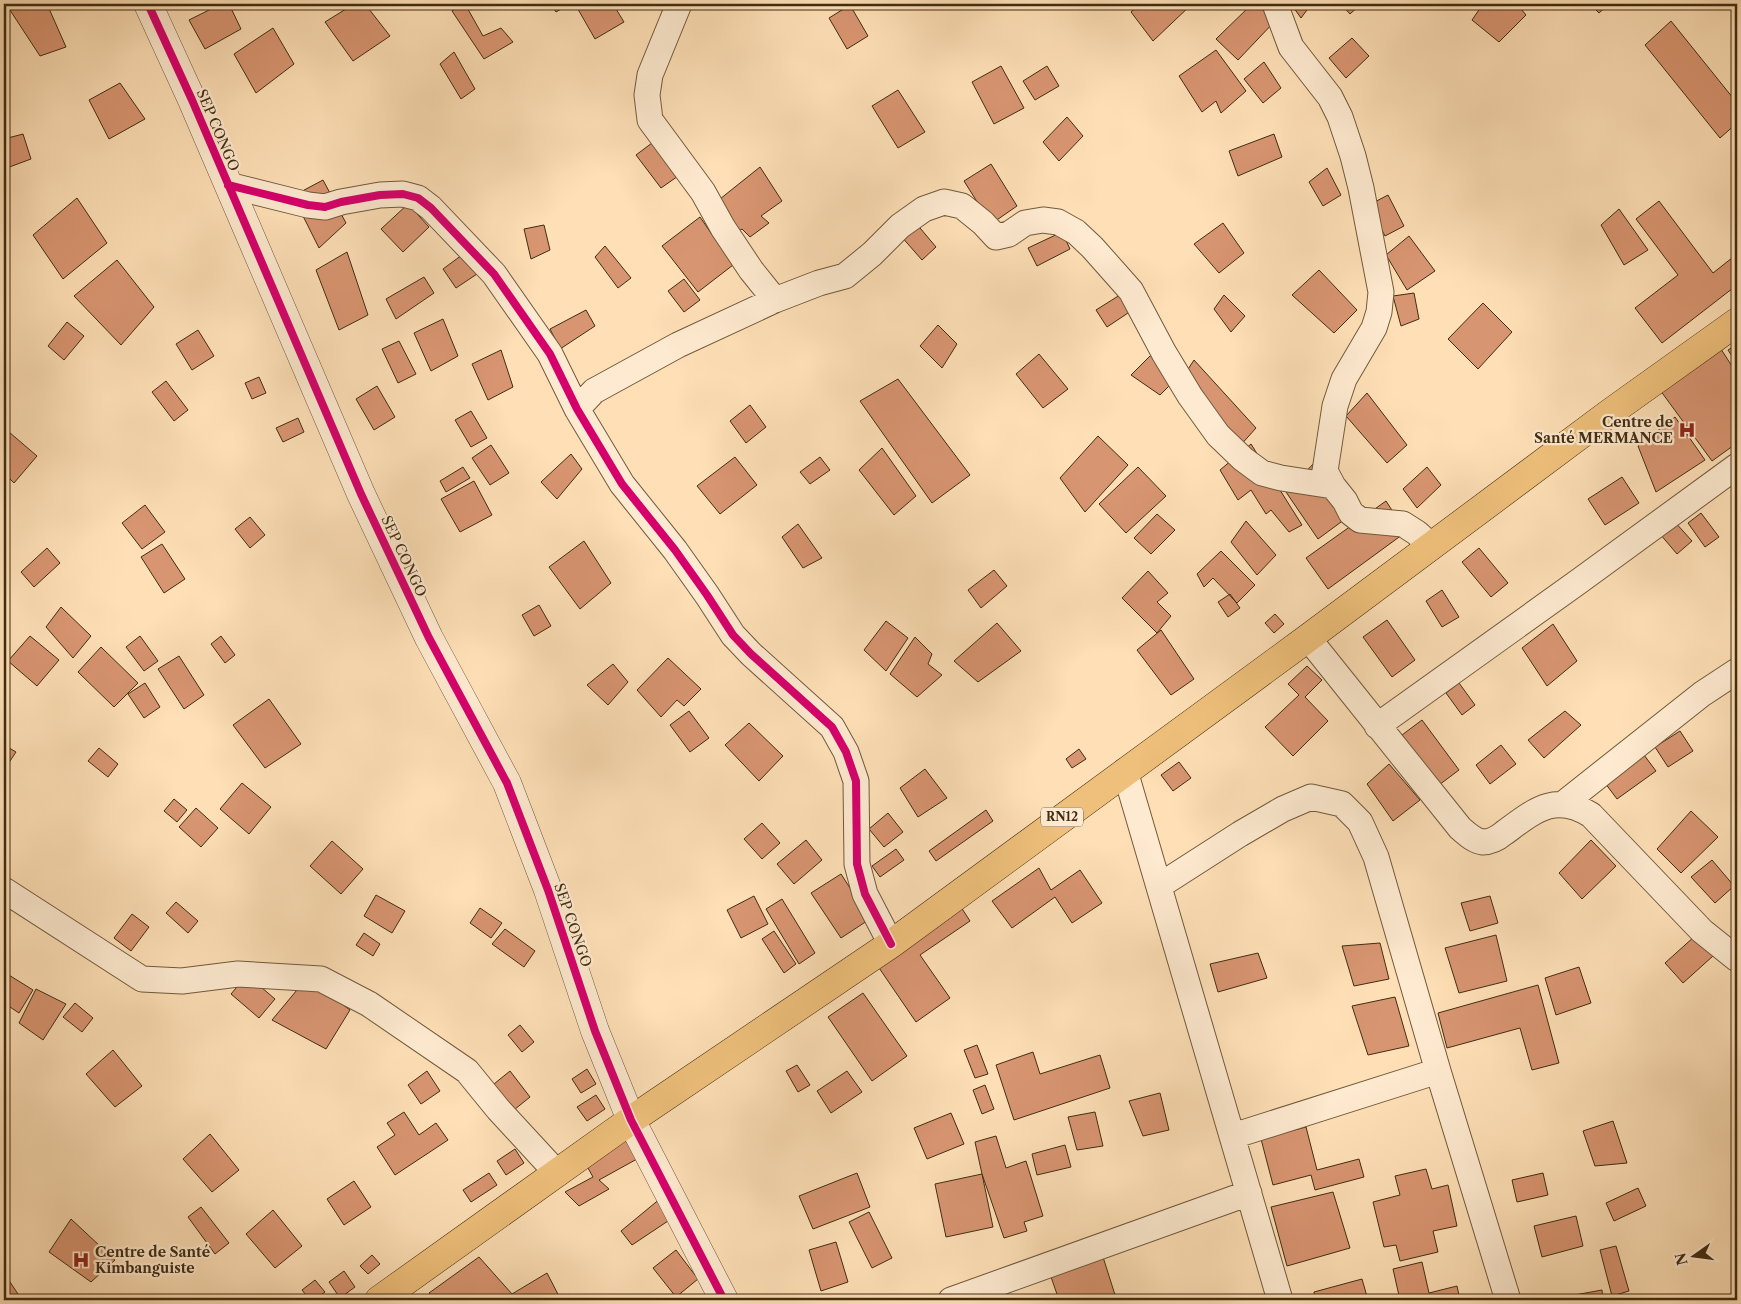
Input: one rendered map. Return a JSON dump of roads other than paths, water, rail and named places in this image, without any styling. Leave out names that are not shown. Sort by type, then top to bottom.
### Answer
[{"type":"main road","name":"RN12","points":[[378,1300],[556,1172],[891,944],[1308,638],[1611,412],[1737,322]]},
{"type":"street","name":"SEP CONGO","points":[[148,4],[192,100],[361,494],[429,638],[507,783],[548,890],[595,1032],[631,1120],[724,1300]]},
{"type":"street","points":[[679,4],[650,75],[647,95],[650,120],[703,192],[723,228],[751,270],[775,300]]},
{"type":"street","points":[[1275,4],[1291,47],[1330,97],[1340,118],[1353,156],[1361,188],[1381,292],[1379,312],[1374,328],[1344,379],[1335,406],[1325,471],[1351,513],[1360,520],[1403,524],[1417,533],[1431,546]]},
{"type":"street","points":[[228,185],[308,205],[325,207],[380,195],[403,194],[418,198],[431,208],[494,274],[550,354],[577,409],[622,484],[675,550],[733,635],[751,654],[832,727],[846,752],[856,781],[857,864],[865,894],[891,944]]},
{"type":"street","points":[[577,409],[594,391],[637,366],[720,324],[775,300],[819,283],[844,276],[872,254],[900,226],[924,209],[944,202],[962,206],[996,237],[1009,234],[1025,223],[1043,220],[1058,222],[1076,232],[1131,291],[1164,353],[1190,396],[1218,435],[1236,453],[1262,473],[1333,486]]},
{"type":"street","points":[[1378,726],[1737,466]]},
{"type":"street","points":[[1308,638],[1460,828],[1476,840],[1492,841],[1534,812],[1549,806],[1563,804],[1579,807],[1591,815],[1702,931],[1737,959]]},
{"type":"street","points":[[1563,804],[1702,694],[1737,671]]},
{"type":"street","points":[[1125,771],[1280,1300]]},
{"type":"street","points":[[1159,886],[1282,809],[1312,796],[1342,804],[1360,822],[1376,857],[1438,1071],[1508,1300]]},
{"type":"street","points":[[4,890],[142,979],[182,981],[238,974],[321,979],[369,1004],[467,1071],[498,1109],[556,1172]]},
{"type":"street","points":[[1233,1136],[1438,1071]]},
{"type":"street","points":[[951,1300],[1249,1193]]},
{"type":"place","name":"Centre de Santé MERMANCE","points":[[1687,430]]},
{"type":"place","name":"Centre de Santé Kimbanguiste","points":[[81,1260]]}]
